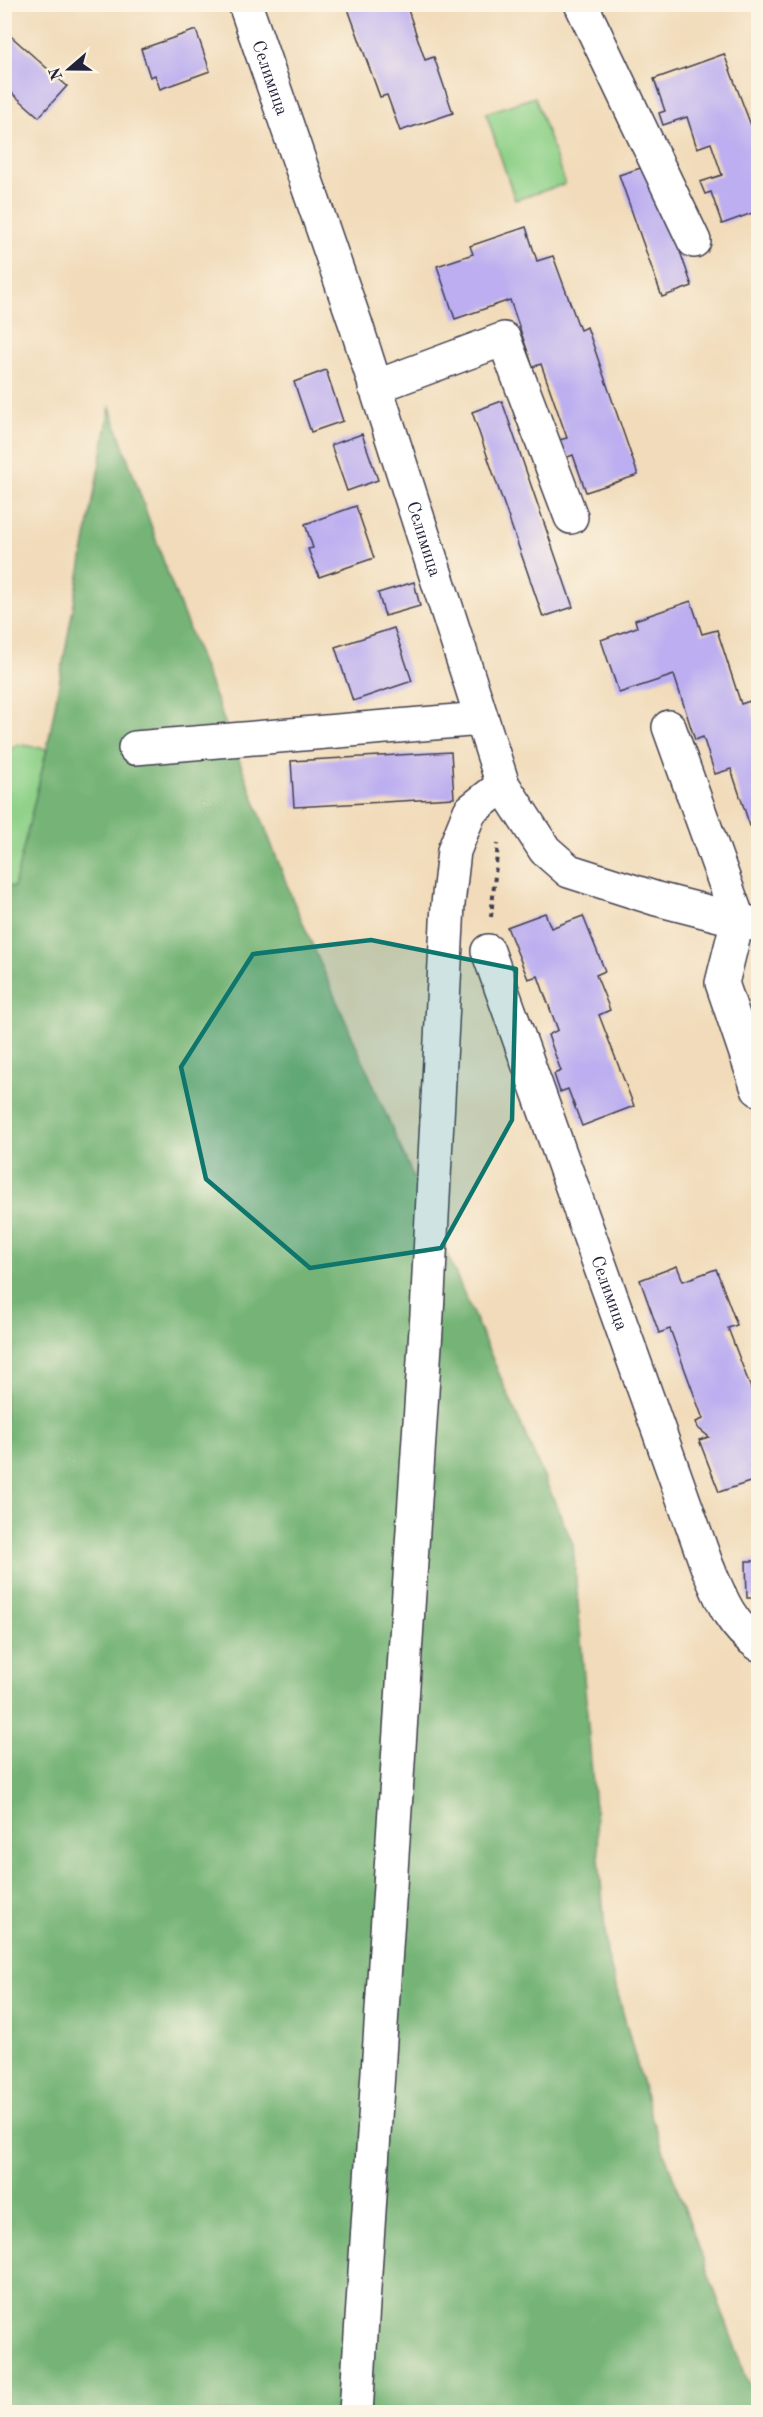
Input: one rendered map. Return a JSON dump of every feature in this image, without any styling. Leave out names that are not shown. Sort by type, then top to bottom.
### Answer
[{"type":"street","name":"Селимица","points":[[244,4],[375,387],[503,785],[544,850],[569,871],[602,883],[748,922]]},
{"type":"street","points":[[581,4],[694,241]]},
{"type":"street","points":[[375,387],[504,339],[571,517]]},
{"type":"street","points":[[135,748],[481,719]]},
{"type":"street","points":[[669,727],[748,922],[722,983],[759,1089]]},
{"type":"street","points":[[356,2412],[427,1314],[448,904],[454,851],[470,811],[503,785]]},
{"type":"street","name":"Селимица","points":[[488,951],[707,1566],[723,1603],[750,1638]]},
{"type":"path","points":[[488,951],[498,852]]},
{"type":"highlighted area","points":[[371,940],[516,969],[512,1120],[441,1248],[310,1268],[206,1179],[181,1067],[253,954]]},
{"type":"green space","points":[[535,97],[565,184],[515,200],[486,113]]},
{"type":"green space","points":[[110,408],[169,577],[292,898],[573,1544],[607,1954],[652,2119],[753,2396],[756,2412],[5,2412],[5,885],[14,887],[47,749]]},
{"type":"green space","points":[[17,744],[47,749],[14,888],[5,885],[5,755]]},
{"type":"building","points":[[338,4],[406,4],[425,60],[434,57],[453,113],[400,131],[387,95],[380,97],[347,6],[340,8]]},
{"type":"building","points":[[4,30],[67,86],[39,117],[4,86]]},
{"type":"building","points":[[196,30],[210,71],[160,89],[155,75],[150,77],[141,49]]},
{"type":"building","points":[[724,54],[752,128],[758,126],[758,211],[722,224],[711,192],[705,194],[700,182],[722,175],[711,143],[697,148],[687,117],[663,125],[659,113],[665,111],[654,79]]},
{"type":"building","points":[[650,165],[692,286],[662,297],[619,175]]},
{"type":"building","points":[[526,227],[537,261],[553,256],[580,330],[587,327],[638,475],[586,492],[573,455],[565,458],[559,440],[567,438],[541,364],[533,367],[510,300],[455,319],[437,266],[473,254],[470,246]]},
{"type":"building","points":[[326,370],[343,421],[311,432],[294,382]]},
{"type":"building","points":[[502,401],[573,607],[543,617],[472,412]]},
{"type":"building","points":[[362,434],[378,480],[347,491],[331,445]]},
{"type":"building","points":[[356,506],[374,558],[319,577],[308,549],[313,548],[305,524]]},
{"type":"building","points":[[414,582],[420,606],[385,616],[378,593]]},
{"type":"building","points":[[691,601],[702,634],[717,630],[741,704],[750,701],[758,729],[758,823],[750,826],[731,769],[715,774],[703,737],[695,740],[674,675],[619,693],[601,640],[637,627],[635,620]]},
{"type":"building","points":[[394,628],[412,681],[353,701],[335,647]]},
{"type":"building","points":[[451,752],[454,798],[294,807],[291,761]]},
{"type":"building","points":[[545,913],[551,928],[583,916],[605,971],[596,975],[610,1010],[599,1015],[634,1106],[582,1126],[568,1089],[560,1092],[554,1074],[561,1071],[548,1035],[558,1030],[538,976],[528,979],[507,927]]},
{"type":"building","points":[[677,1266],[683,1281],[716,1269],[737,1325],[728,1328],[755,1399],[758,1398],[758,1461],[750,1465],[756,1480],[719,1492],[699,1440],[709,1437],[698,1428],[696,1422],[703,1419],[670,1329],[659,1333],[640,1280]]},
{"type":"building","points":[[746,1561],[758,1561],[758,1598],[747,1598]]}]
